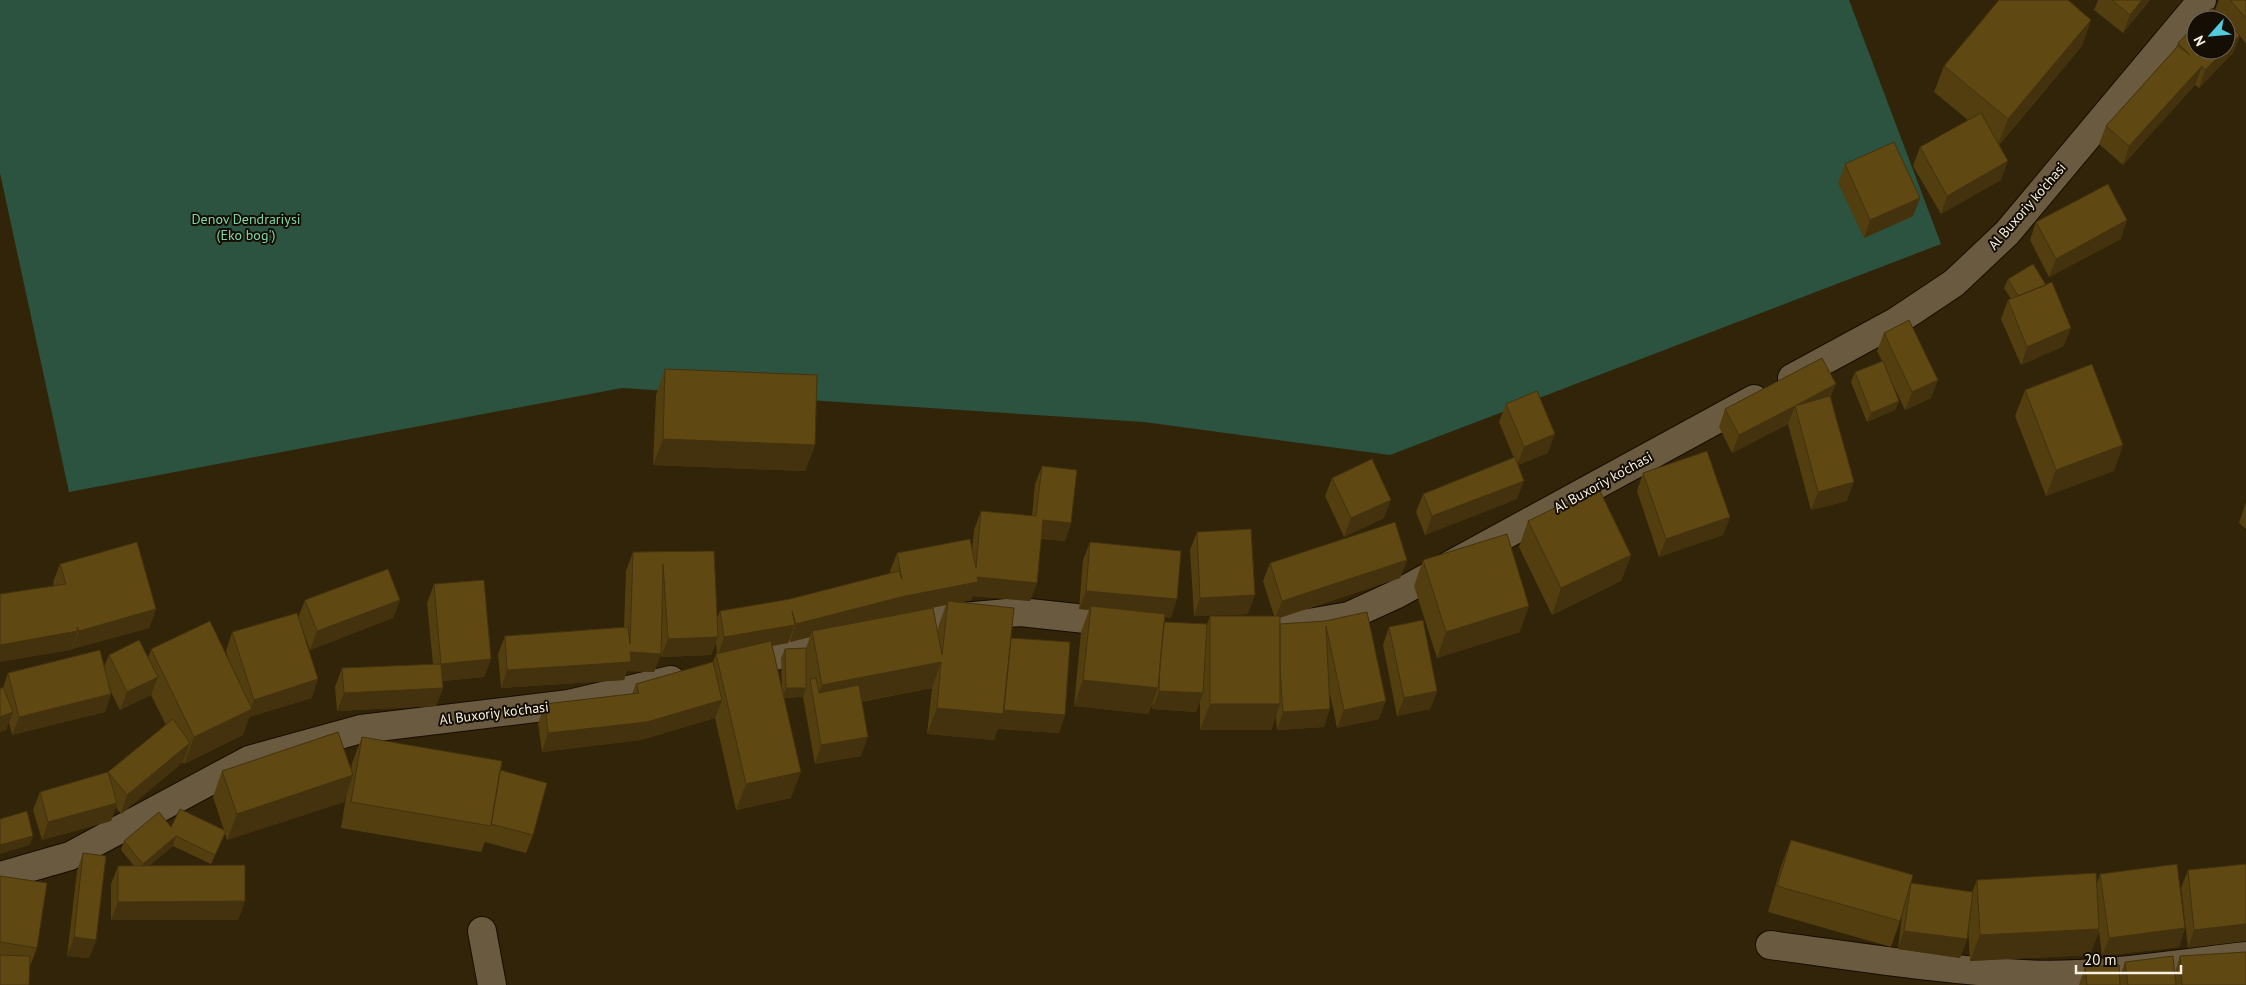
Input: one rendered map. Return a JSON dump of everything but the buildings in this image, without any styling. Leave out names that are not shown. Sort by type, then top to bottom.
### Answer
[{"type":"street","name":"Al Buxoriy ko'chasi","points":[[1252,632],[1349,616],[1397,594],[1897,321],[1954,283],[2007,233],[2202,0]]},
{"type":"street","points":[[876,633],[939,619],[1020,612],[1151,626]]},
{"type":"street","name":"Al Buxoriy ko'chasi","points":[[0,876],[70,856],[249,760],[361,729],[569,704],[841,641]]},
{"type":"street","points":[[482,930],[492,985]]},
{"type":"street","points":[[1770,945],[1946,968],[2024,974],[2111,971],[2246,956]]},
{"type":"green space","name":"Denov Dendrariysi (Eko bog')","points":[[0,0],[1849,0],[1941,244],[1390,455],[1144,422],[622,388],[69,492],[0,173]]}]
